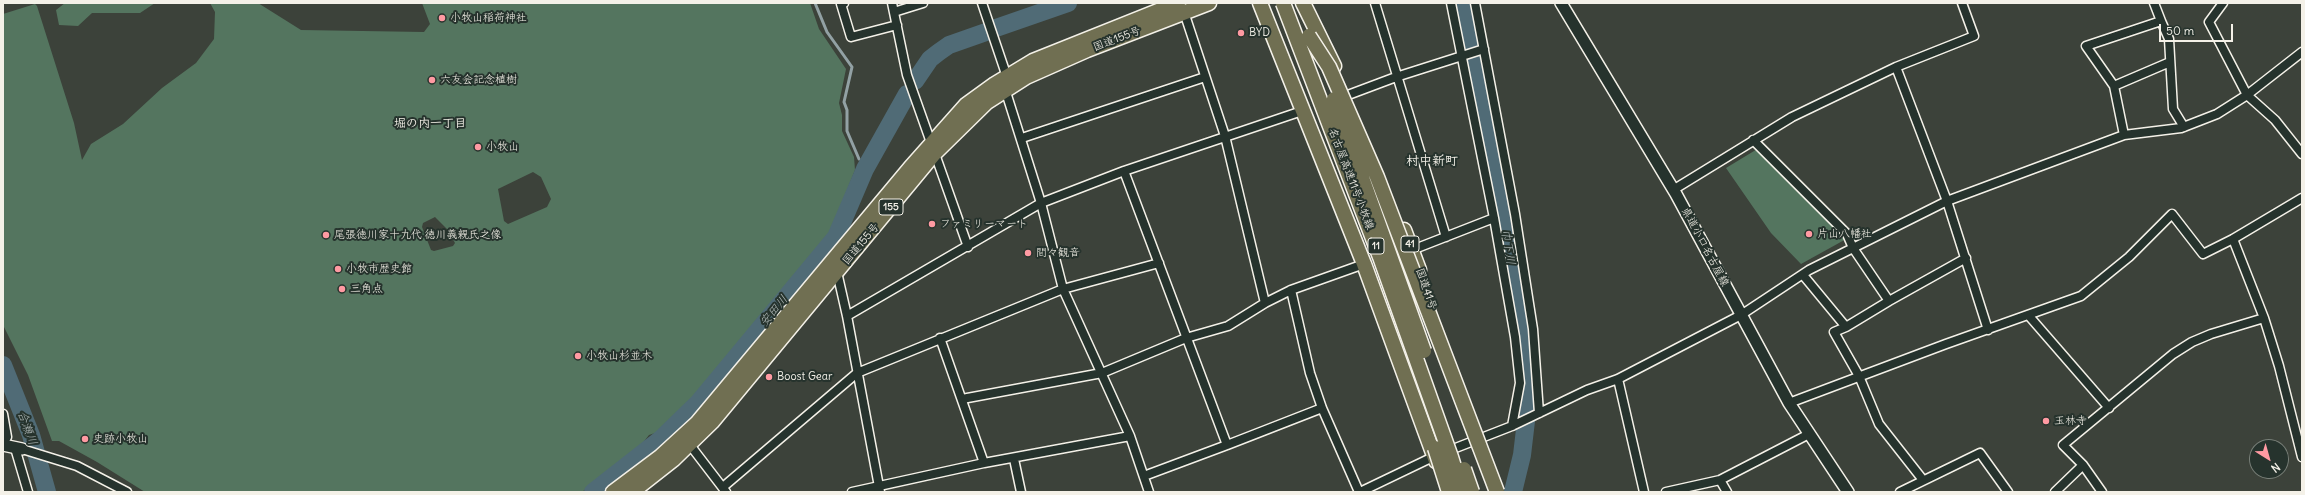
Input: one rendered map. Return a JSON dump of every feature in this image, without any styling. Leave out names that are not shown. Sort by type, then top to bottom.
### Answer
[{"type":"highway","name":"国道155号","points":[[632,492],[690,445],[712,422],[837,272],[966,105],[1007,84],[1033,62],[1181,6],[1209,3]]},
{"type":"highway","points":[[1260,3],[1364,264],[1435,456],[1446,492]]},
{"type":"highway","name":"名古屋高速11号小牧線","points":[[1283,3],[1380,257],[1451,456],[1462,492]]},
{"type":"highway","name":"11","points":[[1295,3],[1309,36],[1390,254],[1472,492]]},
{"type":"highway","name":"国道41号","points":[[1304,3],[1348,95],[1412,250],[1443,339],[1482,437],[1496,492]]},
{"type":"highway","points":[[1309,36],[1329,67],[1377,178],[1496,492]]},
{"type":"highway","name":"国道155号","points":[[613,492],[661,456],[696,422],[932,149]]},
{"type":"highway","points":[[1380,257],[1400,342],[1449,492]]},
{"type":"main road","name":"県道小口名古屋線","points":[[1561,3],[1673,190],[1789,403],[1848,492]]},
{"type":"main road","points":[[3,445],[18,448]]},
{"type":"street","points":[[844,3],[841,4],[851,37],[897,25]]},
{"type":"street","points":[[892,3],[907,75],[932,149],[968,246]]},
{"type":"street","points":[[894,12],[923,3]]},
{"type":"street","points":[[982,3],[1041,204],[1063,290],[1130,436],[1149,492]]},
{"type":"street","points":[[1375,3],[1396,77],[1446,237]]},
{"type":"street","points":[[1451,3],[1494,218],[1515,337],[1520,383],[1512,426]]},
{"type":"street","points":[[1475,3],[1515,214],[1533,329],[1539,413]]},
{"type":"street","points":[[1673,190],[1792,117],[1896,67],[1974,36],[1962,3]]},
{"type":"street","points":[[2154,3],[2169,39],[2173,109],[2184,127]]},
{"type":"street","points":[[2223,3],[2209,22],[2247,95],[2275,120],[2302,154]]},
{"type":"street","points":[[1181,6],[1225,136],[1265,303]]},
{"type":"street","points":[[2124,135],[2114,86],[2086,46],[2161,21]]},
{"type":"street","points":[[1348,95],[1396,77],[1484,49]]},
{"type":"street","points":[[1291,290],[1310,373],[1322,408],[1360,492],[1435,456],[1512,426],[1587,390],[1618,379],[1741,315],[1802,274],[1947,201],[2124,135],[2184,127],[2217,114],[2247,95],[2302,52]]},
{"type":"street","points":[[2114,86],[2170,62]]},
{"type":"street","points":[[1896,67],[1947,201],[1988,330]]},
{"type":"street","points":[[1022,138],[1205,77]]},
{"type":"street","points":[[847,316],[1041,204],[1124,170],[1302,111]]},
{"type":"street","points":[[1753,140],[1847,234],[1853,248],[1889,301]]},
{"type":"street","points":[[1124,170],[1227,445]]},
{"type":"street","points":[[1789,403],[1859,376],[2082,296],[2124,262],[2172,214],[2203,254],[2232,239],[2302,198]]},
{"type":"street","points":[[1412,250],[1494,218]]},
{"type":"street","points":[[2232,239],[2264,318],[2279,366],[2302,457]]},
{"type":"street","points":[[1923,480],[1879,424],[1859,376],[1834,332],[1846,327],[1966,258]]},
{"type":"street","points":[[690,445],[724,490],[857,373],[940,338],[1063,290],[1159,263]]},
{"type":"street","points":[[962,398],[1102,373],[1186,338],[1228,326],[1265,303],[1291,290],[1364,264]]},
{"type":"street","points":[[837,272],[847,316],[879,488]]},
{"type":"street","points":[[1802,274],[1846,327]]},
{"type":"street","points":[[2029,316],[2109,408]]},
{"type":"street","points":[[2102,492],[2083,465],[2063,445],[2173,354],[2192,342],[2211,334],[2264,318]]},
{"type":"street","points":[[940,338],[984,463]]},
{"type":"street","points":[[1618,379],[1644,492]]},
{"type":"street","points":[[1144,476],[1322,408]]},
{"type":"street","points":[[3,414],[7,437],[3,445]]},
{"type":"street","points":[[1666,492],[1720,480],[1809,434]]},
{"type":"street","points":[[852,492],[879,488],[984,463],[1014,459],[1130,436]]},
{"type":"street","points":[[28,492],[18,448],[60,460],[88,471],[127,492]]},
{"type":"street","points":[[1900,492],[1980,453],[2008,492]]},
{"type":"street","points":[[1014,459],[1021,492]]},
{"type":"street","points":[[2056,492],[2083,465]]},
{"type":"street","points":[[1720,480],[1727,492]]},
{"type":"green space","points":[[65,3],[155,3],[140,13],[92,13],[78,26],[59,25],[56,10]]},
{"type":"green space","points":[[210,3],[258,3],[301,30],[424,32],[430,24],[422,3],[810,3],[819,29],[846,69],[839,103],[842,115],[842,131],[854,157],[855,170],[829,235],[723,364],[677,416],[658,432],[649,435],[638,449],[582,492],[145,492],[97,462],[59,441],[52,441],[28,375],[3,325],[3,14],[35,4],[37,6],[74,123],[82,160],[91,144],[123,124],[162,88],[196,63],[214,39],[215,12]],"holes":[[[533,172],[541,177],[551,199],[547,207],[508,224],[504,221],[498,189]],[[435,217],[448,230],[455,243],[453,246],[434,251],[431,250],[422,227],[423,223]]]},
{"type":"green space","points":[[1759,148],[1848,238],[1801,264],[1771,233],[1726,168]]},
{"type":"waterway","points":[[815,3],[827,32],[852,67],[844,102],[847,110],[847,131],[859,159]]},
{"type":"waterway","name":"安田川","points":[[996,28],[1068,3]]},
{"type":"waterway","name":"巾下川","points":[[1463,3],[1501,199],[1524,351],[1526,421],[1522,455],[1513,492]]},
{"type":"waterway","name":"安田川","points":[[915,81],[930,59],[949,45],[986,32]]},
{"type":"waterway","name":"安田川","points":[[593,492],[662,438],[698,403],[836,237],[865,169],[907,94]]},
{"type":"waterway","name":"合瀬川","points":[[3,365],[31,435],[47,492]]},
{"type":"place","name":"小牧山稲荷神社","points":[[442,18]]},
{"type":"place","name":"BYD","points":[[1241,33]]},
{"type":"place","name":"六友会記念植樹","points":[[432,80]]},
{"type":"place","name":"小牧山","points":[[478,147]]},
{"type":"place","name":"ファミリーマート","points":[[932,224]]},
{"type":"place","name":"片山八幡社","points":[[1809,234]]},
{"type":"place","name":"尾張徳川家十九代 徳川義親氏之像","points":[[326,235]]},
{"type":"place","name":"間々観音","points":[[1028,253]]},
{"type":"place","name":"小牧市歴史館","points":[[338,269]]},
{"type":"place","name":"三角点","points":[[342,289]]},
{"type":"place","name":"小牧山杉並木","points":[[578,356]]},
{"type":"place","name":"Boost Gear","points":[[769,377]]},
{"type":"place","name":"玉林寺","points":[[2046,421]]},
{"type":"place","name":"史跡小牧山","points":[[85,439]]},
{"type":"district","name":"堀の内一丁目","points":[[430,124]]},
{"type":"district","name":"村中新町","points":[[1432,161]]}]
